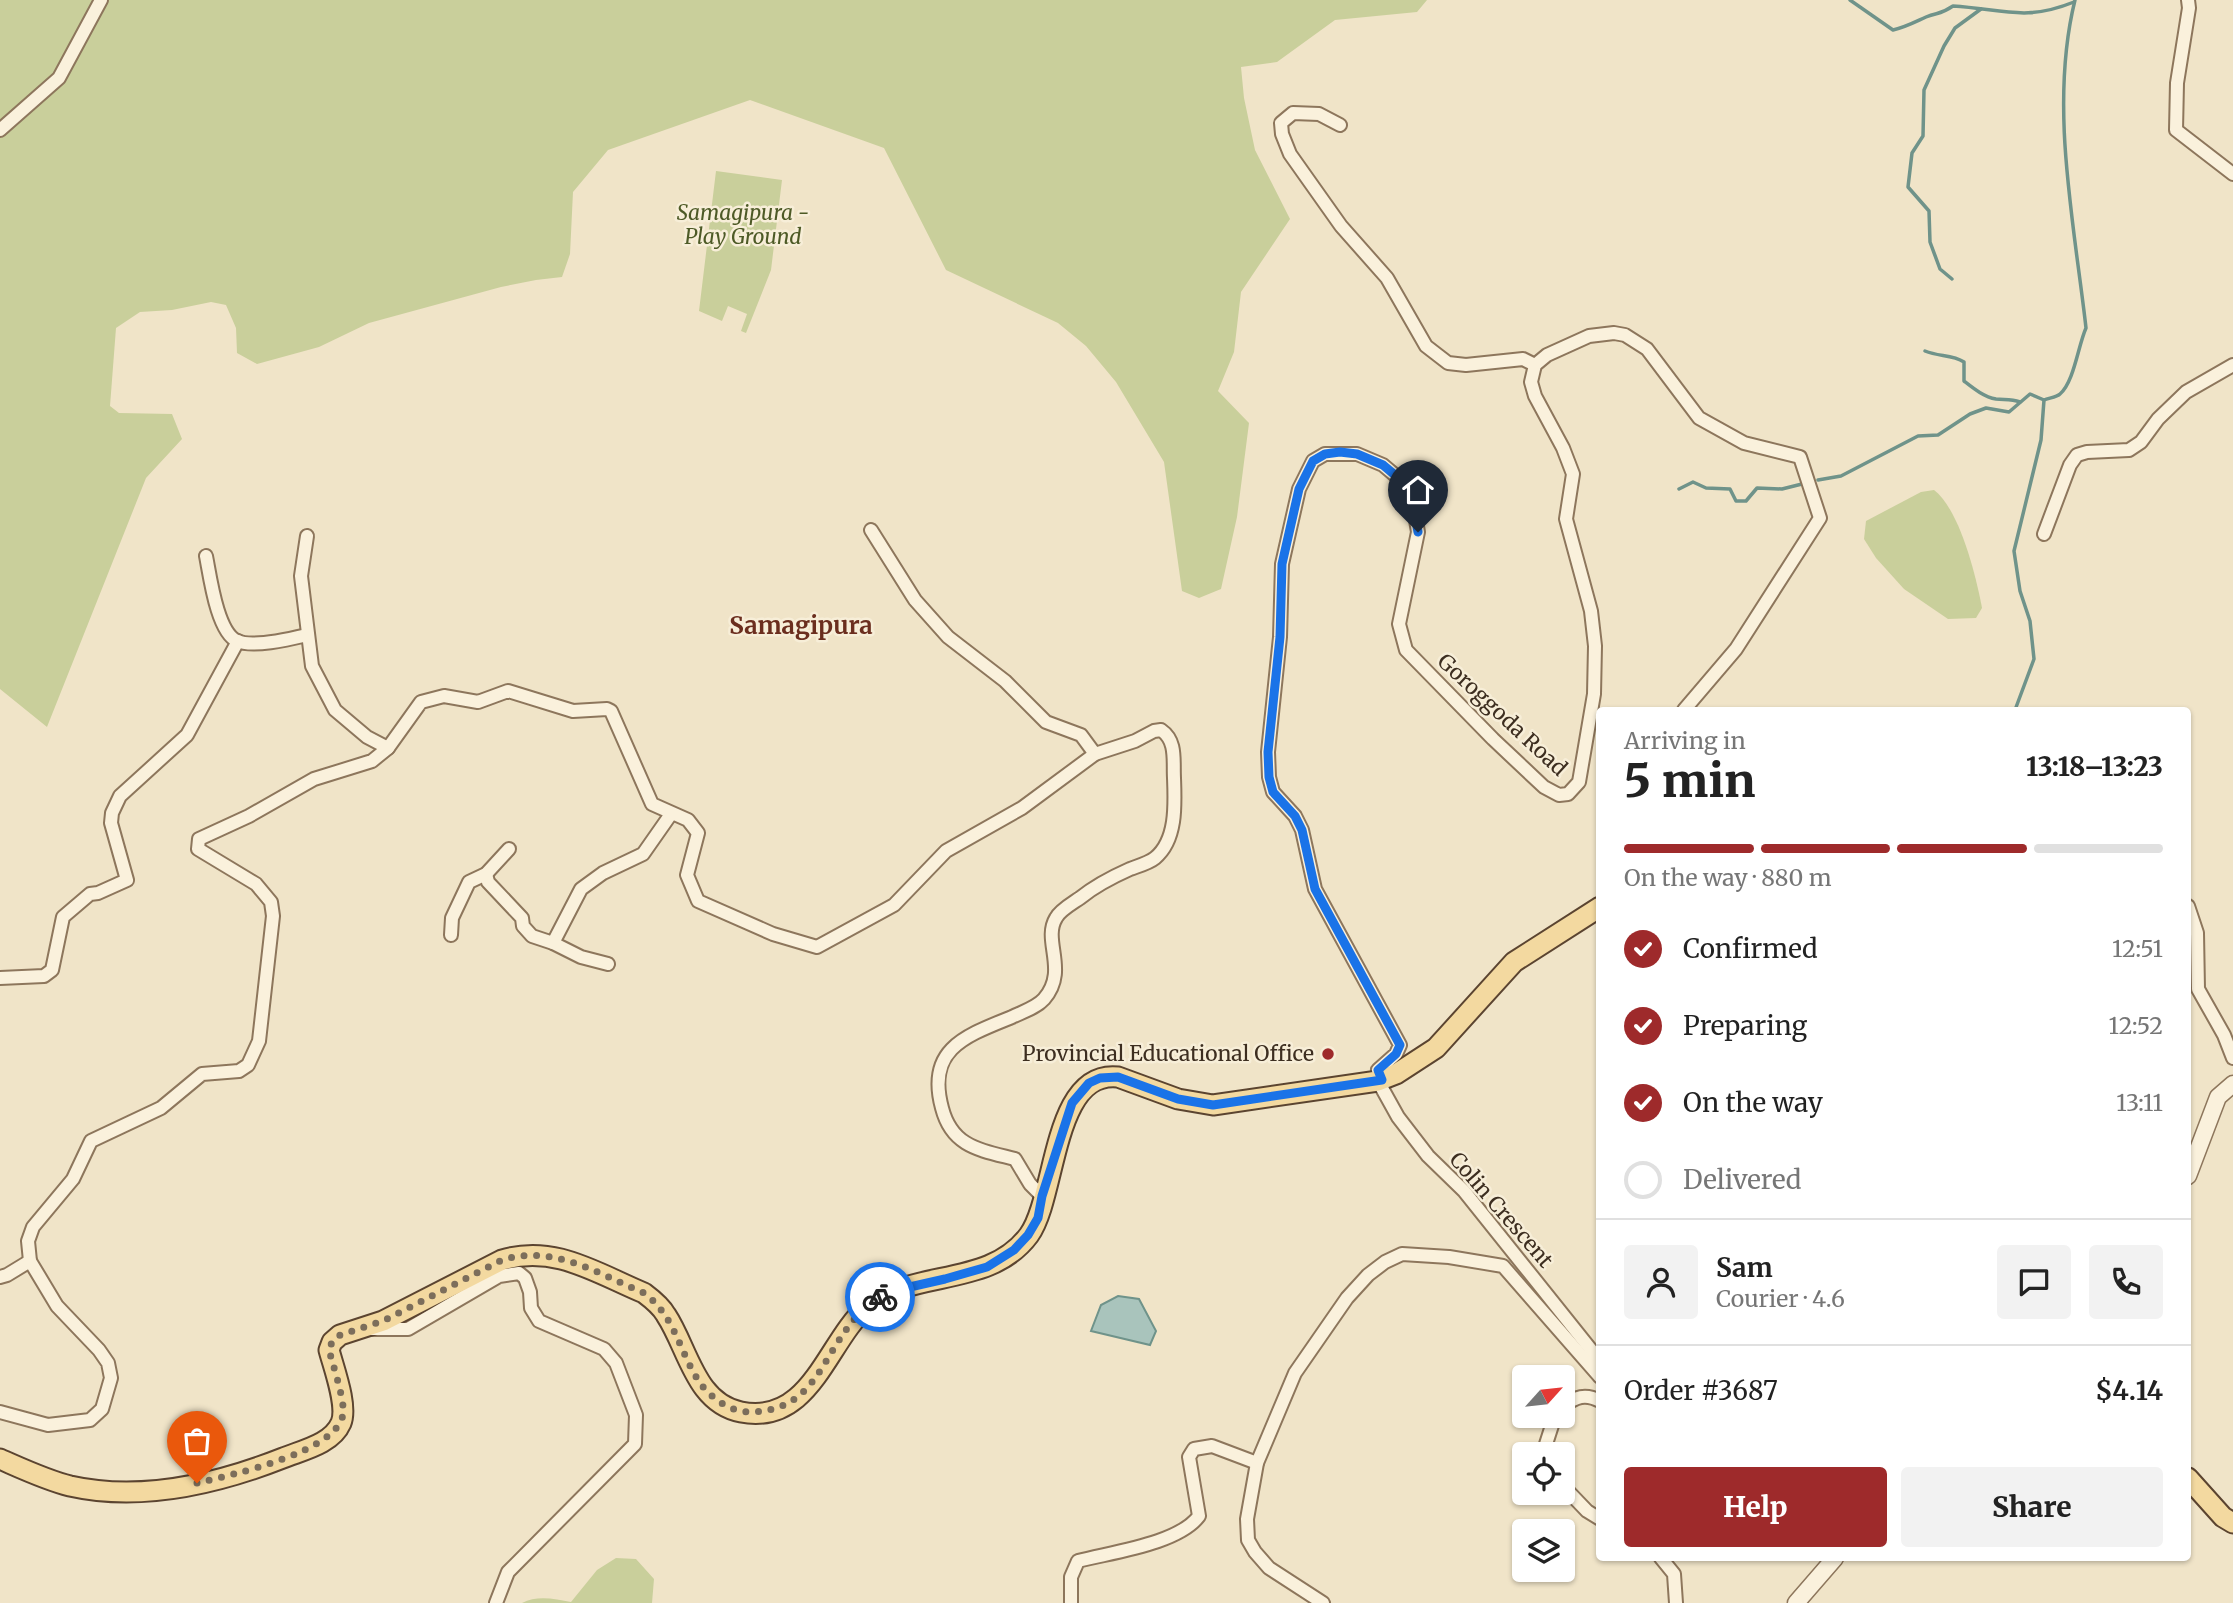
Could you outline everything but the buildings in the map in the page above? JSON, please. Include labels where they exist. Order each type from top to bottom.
[{"type":"main road","points":[[0,1459],[72,1487],[135,1493],[182,1487],[252,1470],[323,1442],[341,1424],[344,1411],[329,1350],[332,1342],[340,1335],[383,1321],[502,1260],[521,1254],[544,1254],[560,1258],[644,1293],[667,1315],[699,1382],[712,1397],[725,1406],[742,1412],[766,1412],[781,1408],[810,1385],[852,1322],[881,1297],[892,1291],[987,1267],[1014,1250],[1028,1235],[1038,1218],[1042,1196],[1072,1103],[1089,1083],[1100,1078],[1118,1077],[1178,1099],[1213,1105],[1380,1080],[1396,1074],[1436,1048],[1514,962],[1596,910]]},
{"type":"main road","points":[[2191,1481],[2223,1517],[2233,1523]]},
{"type":"street","points":[[0,130],[59,78],[102,0]]},
{"type":"street","points":[[2188,0],[2177,83],[2176,131],[2233,174]]},
{"type":"street","points":[[1340,125],[1319,114],[1293,113],[1282,123],[1282,134],[1290,154],[1341,226],[1387,278],[1426,346],[1448,363],[1466,365],[1523,359],[1535,365],[1547,355],[1589,336],[1614,333],[1625,335],[1647,349],[1699,418],[1744,443],[1800,457],[1820,518],[1736,649],[1687,707]]},
{"type":"street","name":"Goroggoda Road","points":[[1380,1080],[1378,1070],[1396,1054],[1400,1045],[1315,889],[1302,830],[1295,816],[1273,792],[1269,777],[1268,752],[1280,637],[1282,564],[1299,489],[1313,461],[1325,454],[1340,452],[1357,454],[1383,465],[1402,481],[1412,497],[1418,532],[1399,624],[1406,650],[1544,787],[1559,795],[1569,794],[1579,782],[1594,694],[1595,646],[1591,611],[1566,519],[1573,474],[1563,447],[1535,396],[1531,382],[1535,365]]},
{"type":"street","points":[[2044,534],[2070,465],[2077,455],[2129,450],[2141,442],[2158,419],[2186,392],[2233,365]]},
{"type":"street","points":[[871,530],[915,600],[948,637],[1004,681],[1046,722],[1081,735],[1095,754]]},
{"type":"street","points":[[307,536],[300,576],[312,666],[335,710],[367,737],[388,748]]},
{"type":"street","points":[[206,556],[220,617],[229,634],[238,642],[277,643],[307,635]]},
{"type":"street","points":[[0,978],[44,976],[52,970],[63,917],[90,894],[127,880],[111,823],[112,813],[120,796],[187,735],[238,642]]},
{"type":"street","points":[[0,1412],[48,1425],[90,1420],[102,1409],[111,1378],[108,1363],[57,1306],[30,1261],[28,1241],[33,1227],[73,1179],[91,1141],[161,1108],[202,1074],[239,1071],[248,1065],[259,1041],[273,916],[271,902],[256,884],[198,849],[199,839],[249,816],[314,779],[372,761],[388,748],[421,702],[444,696],[478,702],[508,691],[573,711],[607,709],[611,712],[652,804],[688,821],[698,834],[687,875],[698,901],[773,934],[817,947],[894,905],[946,851],[1022,808],[1095,754],[1135,741],[1153,731],[1161,730],[1169,736],[1173,746],[1175,803],[1170,836],[1155,858],[1098,883],[1056,917],[1052,931],[1057,965],[1055,980],[1044,1000],[1030,1009],[984,1028],[949,1050],[939,1068],[937,1089],[945,1120],[961,1141],[972,1148],[1015,1159],[1030,1184],[1042,1196]]},
{"type":"street","points":[[553,943],[581,889],[603,873],[643,854],[671,814]]},
{"type":"street","points":[[450,935],[452,918],[470,882],[486,874],[509,849]]},
{"type":"street","points":[[486,874],[488,882],[522,918],[523,926],[532,936],[581,957],[608,964]]},
{"type":"street","points":[[2191,915],[2197,933],[2198,989],[2224,1035],[2233,1058]]},
{"type":"street","name":"Colin Crescent","points":[[1380,1080],[1398,1117],[1428,1156],[1464,1191],[1596,1356]]},
{"type":"street","points":[[2191,1168],[2218,1097],[2233,1084]]},
{"type":"street","points":[[1323,1603],[1269,1568],[1248,1540],[1247,1519],[1257,1462],[1296,1373],[1347,1298],[1377,1268],[1402,1254],[1449,1257],[1503,1266],[1596,1372]]},
{"type":"street","points":[[0,1277],[30,1261]]},
{"type":"street","points":[[362,1326],[375,1331],[408,1329],[499,1276],[519,1273],[525,1278],[530,1292],[531,1308],[539,1321],[604,1349],[616,1363],[636,1415],[635,1444],[508,1572],[496,1603]]},
{"type":"street","points":[[1575,1398],[1591,1396],[1596,1399]]},
{"type":"street","points":[[1072,1603],[1071,1577],[1078,1561],[1155,1542],[1191,1526],[1199,1516],[1189,1457],[1194,1449],[1212,1446],[1257,1462]]},
{"type":"street","points":[[1575,1498],[1596,1517]]},
{"type":"street","points":[[1663,1561],[1674,1574],[1676,1603]]},
{"type":"street","points":[[1796,1603],[1832,1561]]},
{"type":"green space","points":[[0,0],[1427,0],[1417,12],[1335,20],[1277,62],[1241,67],[1244,98],[1255,150],[1290,219],[1241,292],[1234,352],[1218,391],[1249,423],[1237,517],[1221,589],[1199,598],[1182,591],[1164,462],[1116,382],[1086,346],[1058,323],[946,270],[884,148],[750,100],[608,150],[573,192],[570,254],[562,277],[501,287],[369,323],[319,347],[257,364],[237,353],[236,328],[226,305],[211,302],[172,310],[140,312],[116,328],[110,406],[119,413],[172,414],[182,439],[146,478],[47,727],[0,689]]},
{"type":"green space","name":"Samagipura - Play Ground","points":[[716,171],[782,180],[771,270],[746,333],[741,331],[747,314],[728,306],[722,321],[699,311]]},
{"type":"green space","points":[[1934,490],[1952,512],[1966,544],[1982,608],[1976,618],[1948,619],[1904,589],[1876,558],[1864,539],[1866,521],[1921,492]]},
{"type":"green space","points":[[616,1558],[636,1559],[654,1579],[652,1603],[522,1603],[540,1598],[571,1602],[597,1570]]},
{"type":"water","points":[[1118,1296],[1139,1299],[1156,1331],[1150,1345],[1091,1331],[1101,1305]]},
{"type":"waterway","points":[[1850,0],[1893,30],[1953,6],[2027,13],[2074,2]]},
{"type":"waterway","points":[[1818,480],[1841,476],[1918,436],[1938,435],[1970,414],[1986,408],[2009,412],[2030,394],[2044,400],[2057,396],[2069,381],[2086,328],[2070,205],[2064,122],[2064,81],[2075,0]]},
{"type":"waterway","points":[[1952,279],[1940,269],[1930,242],[1929,211],[1908,187],[1912,153],[1923,136],[1924,90],[1955,28],[1981,9]]},
{"type":"waterway","points":[[1925,351],[1964,362],[1964,381],[1983,394],[1996,399],[2020,402]]},
{"type":"waterway","points":[[2016,707],[2034,659],[2030,621],[2020,591],[2014,551],[2041,440],[2044,400]]},
{"type":"waterway","points":[[1679,489],[1693,482],[1706,488],[1730,489],[1736,501],[1746,501],[1757,488],[1782,489],[1802,484]]},
{"type":"way so far","points":[[197,1483],[252,1470],[323,1442],[341,1424],[344,1411],[329,1350],[332,1342],[340,1335],[383,1321],[502,1260],[521,1254],[544,1254],[560,1258],[644,1293],[667,1315],[699,1382],[712,1397],[725,1406],[742,1412],[766,1412],[781,1408],[795,1399],[822,1370],[852,1322],[880,1297]]},
{"type":"place","name":"Provincial Educational Office","points":[[1328,1054]]},
{"type":"district","name":"Samagipura","points":[[801,626]]},
{"type":"route","points":[[880,1297],[892,1291],[987,1267],[1014,1250],[1028,1235],[1038,1218],[1042,1196],[1072,1103],[1089,1083],[1100,1078],[1118,1077],[1178,1099],[1213,1105],[1382,1080],[1378,1070],[1396,1054],[1400,1045],[1315,889],[1302,830],[1295,816],[1273,792],[1269,777],[1268,752],[1280,637],[1282,564],[1299,489],[1313,461],[1325,454],[1340,452],[1357,454],[1383,465],[1402,481],[1412,497],[1418,532]]}]
